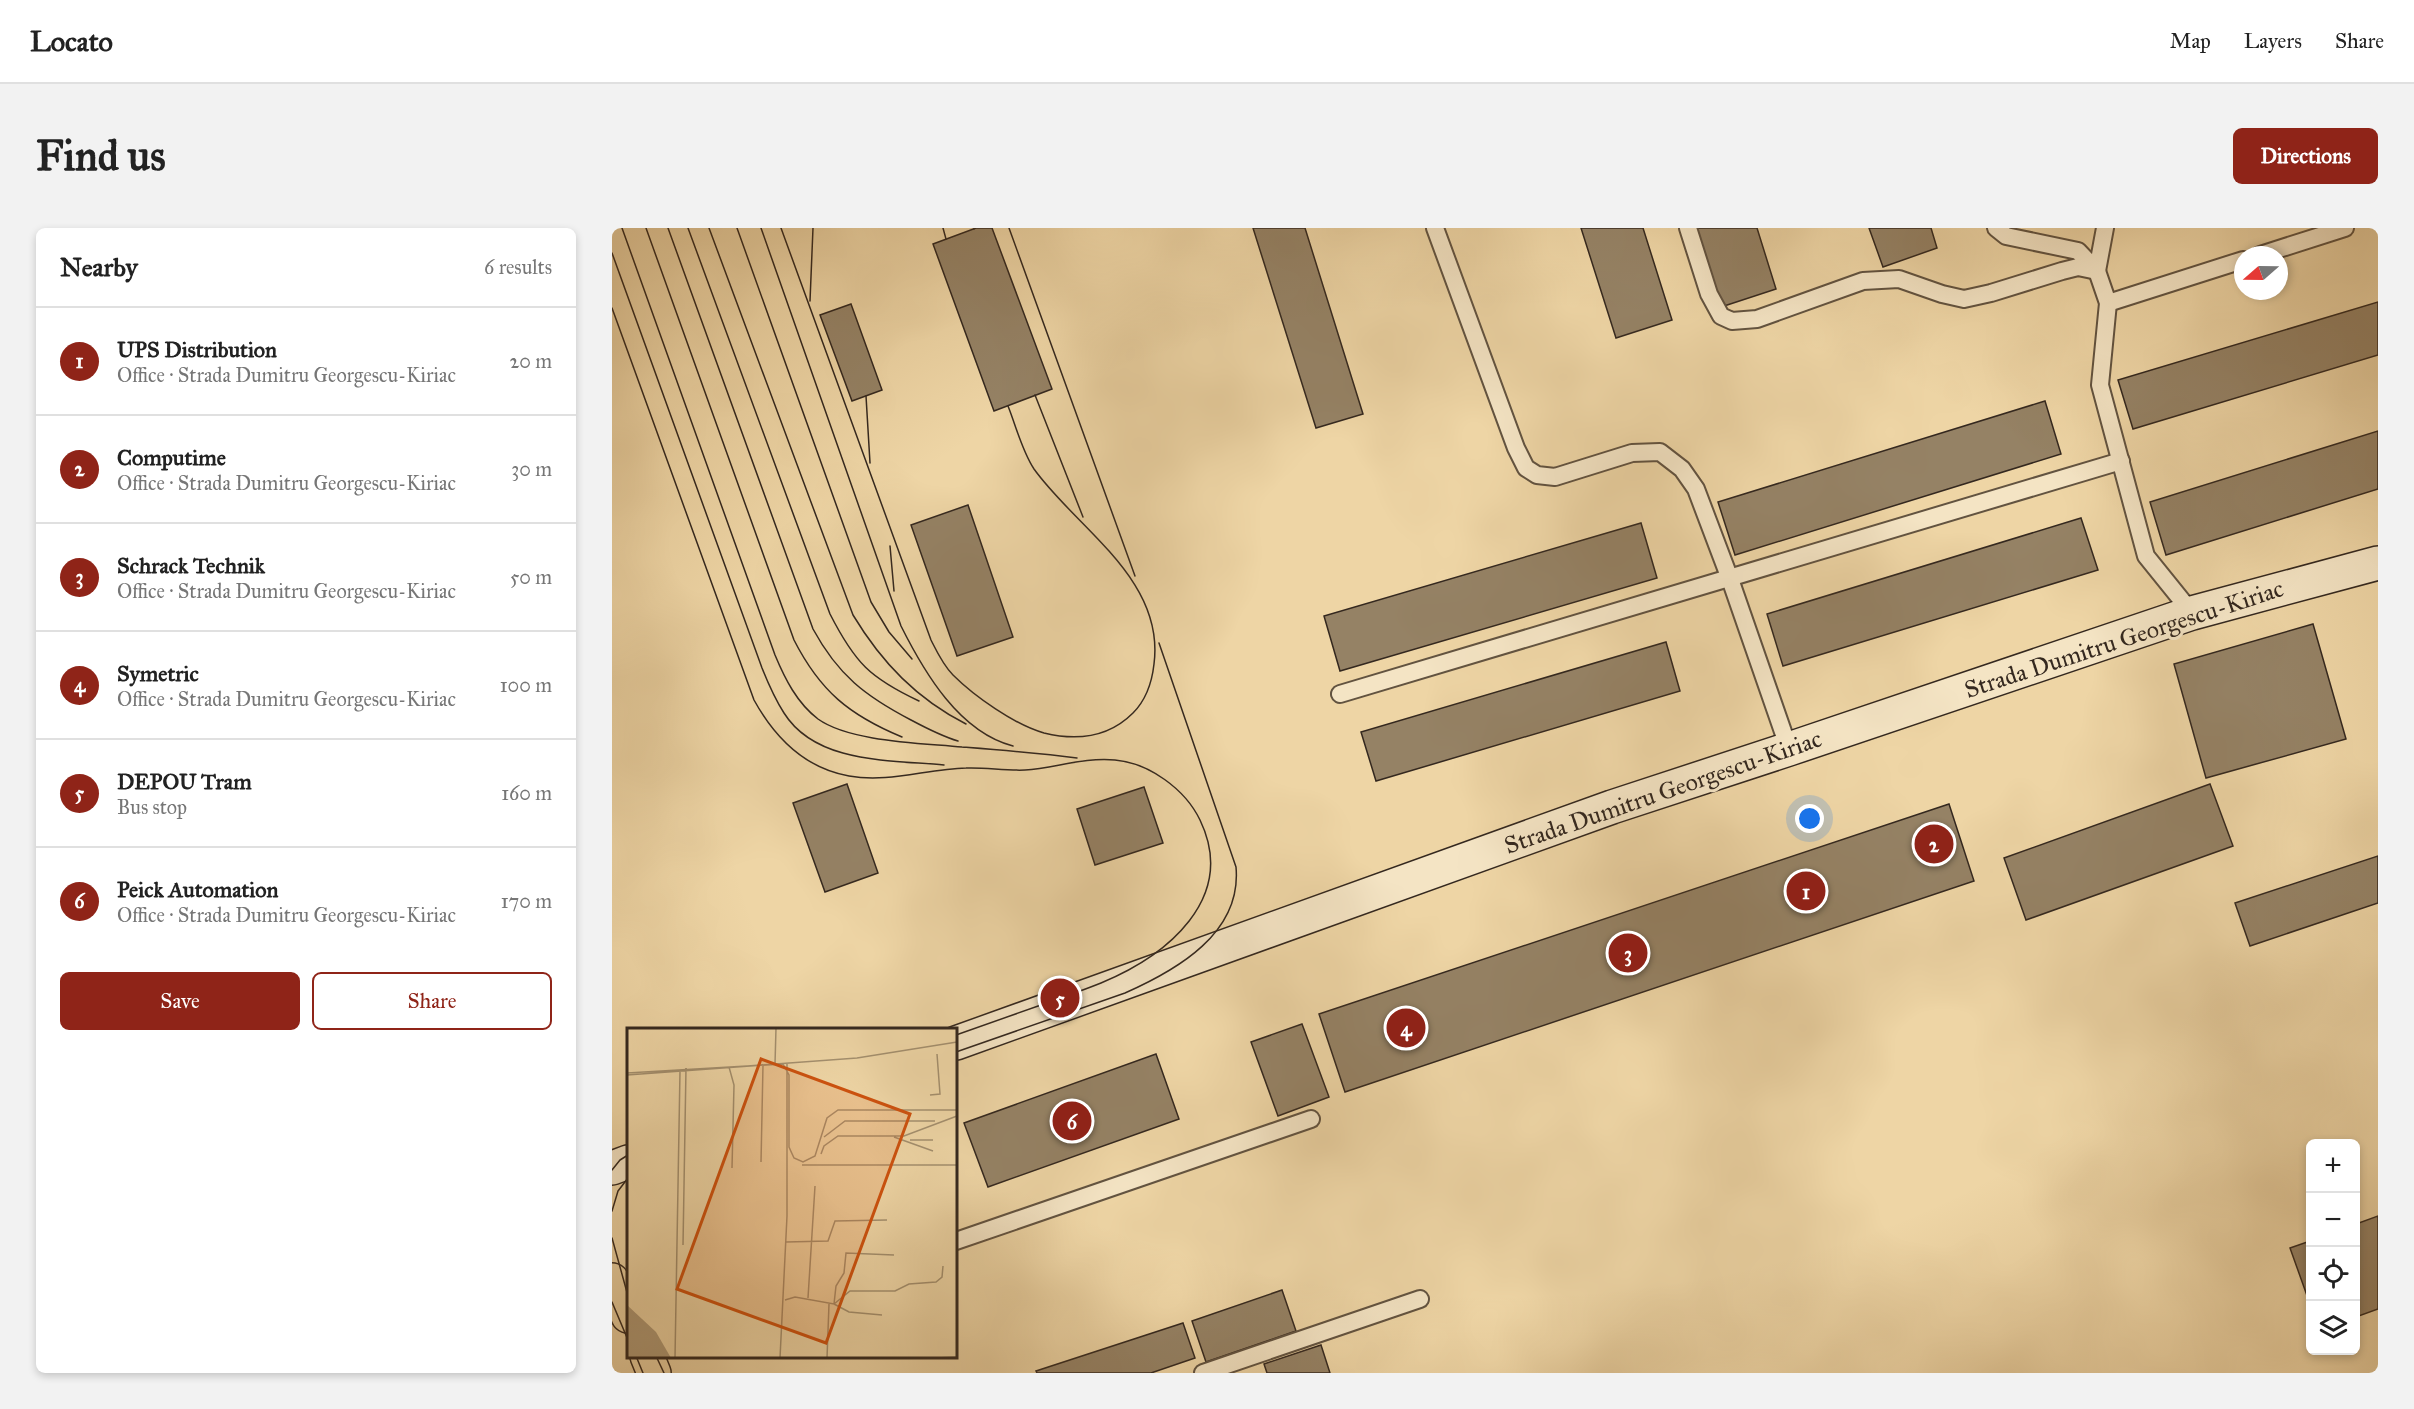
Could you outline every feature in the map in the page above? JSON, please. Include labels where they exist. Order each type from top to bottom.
[{"type":"main road","name":"Strada Dumitru Georgescu-Kiriac","points":[[957,1043],[1612,807],[2192,612],[2378,562]]},
{"type":"main road","points":[[612,1168],[627,1162]]},
{"type":"main road","points":[[612,1280],[627,1314]]},
{"type":"main road","points":[[648,1358],[654,1373]]},
{"type":"lane","points":[[1435,228],[1526,468],[1537,475],[1555,477],[1632,453],[1660,452],[1682,469],[1696,489],[1789,749]]},
{"type":"lane","points":[[1688,228],[1709,294],[1721,316],[1732,321],[1757,319],[1863,281],[1899,279],[1964,299],[1991,293],[2062,270],[2078,267],[2097,271]]},
{"type":"lane","points":[[1996,228],[2006,236],[2078,251],[2097,271],[2108,303],[2100,385],[2146,556],[2192,612]]},
{"type":"lane","points":[[2097,271],[2105,228]]},
{"type":"lane","points":[[2288,246],[2345,228]]},
{"type":"lane","points":[[2108,303],[2234,263]]},
{"type":"lane","points":[[1340,694],[2121,461]]},
{"type":"lane","points":[[957,1241],[1311,1119]]},
{"type":"lane","points":[[1203,1373],[1420,1299]]},
{"type":"building","points":[[976,228],[992,228],[1052,389],[994,411],[933,244]]},
{"type":"building","points":[[1253,228],[1305,228],[1363,414],[1316,428]]},
{"type":"building","points":[[1581,228],[1643,228],[1672,320],[1616,338]]},
{"type":"building","points":[[1692,228],[1757,228],[1776,289],[1718,308]]},
{"type":"building","points":[[1869,228],[1931,228],[1937,248],[1883,267]]},
{"type":"building","points":[[2378,302],[2378,355],[2133,429],[2118,380]]},
{"type":"building","points":[[851,304],[882,390],[852,401],[820,315]]},
{"type":"building","points":[[2045,401],[2061,454],[1735,555],[1718,502]]},
{"type":"building","points":[[2378,431],[2378,489],[2166,555],[2150,502]]},
{"type":"building","points":[[968,505],[1013,637],[957,656],[911,525]]},
{"type":"building","points":[[2081,518],[2098,570],[1783,666],[1767,614]]},
{"type":"building","points":[[1641,523],[1657,578],[1340,671],[1324,616]]},
{"type":"building","points":[[2313,624],[2346,739],[2206,778],[2174,664]]},
{"type":"building","points":[[1666,642],[1680,691],[1376,781],[1361,732]]},
{"type":"building","points":[[847,784],[878,873],[825,892],[793,803]]},
{"type":"building","points":[[2210,784],[2233,846],[2026,920],[2004,858]]},
{"type":"building","points":[[1144,787],[1163,843],[1095,865],[1077,809]]},
{"type":"building","points":[[1949,804],[1974,881],[1345,1092],[1319,1014]]},
{"type":"building","points":[[2378,856],[2378,903],[2250,946],[2235,903]]},
{"type":"building","points":[[1302,1024],[1329,1097],[1278,1116],[1251,1042]]},
{"type":"building","points":[[1156,1054],[1179,1119],[988,1187],[964,1123]]},
{"type":"building","points":[[2378,1216],[2378,1309],[2360,1316],[2360,1247],[2360,1223]]},
{"type":"building","points":[[2306,1242],[2306,1293],[2290,1248]]},
{"type":"building","points":[[1282,1290],[1296,1331],[1206,1362],[1192,1321]]},
{"type":"building","points":[[1183,1323],[1195,1358],[1151,1373],[1037,1373],[1036,1371]]},
{"type":"building","points":[[1321,1345],[1330,1373],[1267,1373],[1264,1364]]},
{"type":"tram line","points":[[622,228],[775,655],[787,682],[804,706],[818,719],[832,727],[867,737],[1077,758]]},
{"type":"tram line","points":[[646,228],[794,640],[814,674],[838,699],[866,720],[902,737]]},
{"type":"tram line","points":[[668,228],[813,629],[832,659],[866,693],[917,723],[958,741]]},
{"type":"tram line","points":[[688,228],[830,614],[856,657],[866,667],[888,685],[919,701]]},
{"type":"tram line","points":[[709,228],[853,615],[876,649],[902,678],[932,703],[966,724]]},
{"type":"tram line","points":[[737,228],[871,602],[889,632],[912,659]]},
{"type":"tram line","points":[[761,228],[901,626],[945,698],[976,728],[994,739],[1013,746]]},
{"type":"tram line","points":[[781,228],[931,640],[943,663],[972,692],[1021,724],[1044,733],[1068,737],[1103,732],[1113,728],[1133,713],[1145,697],[1150,684],[1154,664],[1154,634],[1146,606],[1132,581],[1114,557],[1034,469],[1008,406]]},
{"type":"tram line","points":[[810,301],[813,228]]},
{"type":"tram line","points":[[943,228],[946,239]]},
{"type":"tram line","points":[[1009,228],[1135,576]]},
{"type":"tram line","points":[[612,253],[762,668],[784,713],[798,730],[815,742],[835,751],[879,760],[944,765]]},
{"type":"tram line","points":[[612,308],[754,700],[771,727],[792,749],[818,766],[833,772],[864,778],[893,777],[966,768],[1025,770],[1103,759],[1128,762],[1153,772],[1175,788],[1200,820],[1209,849],[1210,875],[1203,899],[1189,921],[1171,940],[1149,957],[1101,983],[957,1035]]},
{"type":"tram line","points":[[1035,395],[1083,517]]},
{"type":"tram line","points":[[866,396],[870,463]]},
{"type":"tram line","points":[[890,546],[894,591]]},
{"type":"tram line","points":[[957,1052],[1145,984],[1185,960],[1202,946],[1217,930],[1228,911],[1235,890],[1236,867],[1159,643]]},
{"type":"tram line","points":[[612,1170],[627,1156]]},
{"type":"tram line","points":[[612,1211],[618,1191],[627,1179]]},
{"type":"tram line","points":[[612,1238],[627,1292]]},
{"type":"tram line","points":[[612,1302],[627,1338]]},
{"type":"tram line","points":[[637,1358],[643,1373]]},
{"type":"tram line","points":[[657,1358],[664,1373]]},
{"type":"place","name":"Computime","points":[[1934,844]]},
{"type":"place","name":"UPS Distribution","points":[[1806,891]]},
{"type":"place","name":"Schrack Technik","points":[[1628,953]]},
{"type":"place","name":"DEPOU Tram","points":[[1060,998]]},
{"type":"place","name":"Symetric","points":[[1406,1028]]},
{"type":"place","name":"Peick Automation","points":[[1072,1121]]}]
